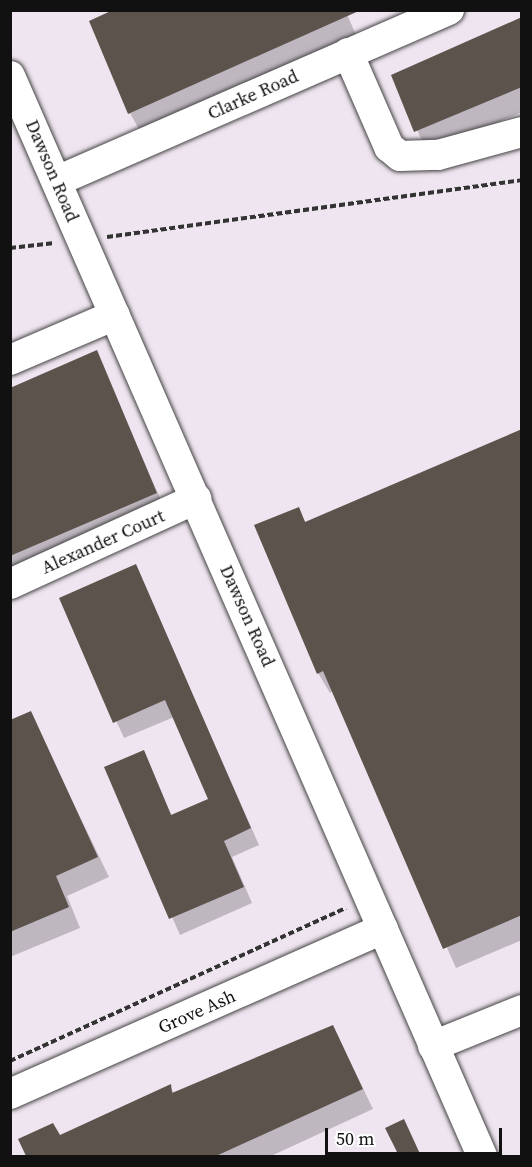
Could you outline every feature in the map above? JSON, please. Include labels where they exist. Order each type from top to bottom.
[{"type":"street","name":"Clarke Road","points":[[57,181],[439,13]]},
{"type":"street","points":[[348,53],[389,147],[400,156],[438,155],[522,132]]},
{"type":"street","name":"Dawson Road","points":[[10,76],[482,1156]]},
{"type":"street","points":[[10,360],[115,315]]},
{"type":"street","name":"Alexander Court","points":[[10,584],[196,499]]},
{"type":"street","name":"Grove Ash","points":[[10,1094],[383,929]]},
{"type":"street","points":[[433,1046],[522,1010]]},
{"type":"path","points":[[10,248],[522,180]]},
{"type":"path","points":[[10,1061],[370,898]]},
{"type":"shaded area","points":[[11,11],[521,11],[521,1156],[11,1156]]},
{"type":"building","points":[[113,10],[361,10],[128,114],[89,21]]},
{"type":"building","points":[[522,17],[522,87],[414,132],[391,75]]},
{"type":"building","points":[[97,350],[157,493],[10,556],[10,388]]},
{"type":"building","points":[[522,429],[522,915],[443,949],[323,671],[317,674],[254,525],[299,507],[305,522]]},
{"type":"building","points":[[136,564],[251,828],[224,841],[244,887],[169,919],[104,767],[144,750],[171,815],[208,799],[165,700],[113,723],[59,598]]},
{"type":"building","points":[[31,711],[98,857],[56,876],[69,907],[10,932],[10,720]]},
{"type":"building","points":[[333,1025],[363,1089],[216,1156],[26,1156],[18,1139],[53,1123],[60,1135],[171,1084],[172,1093]]},
{"type":"building","points":[[404,1119],[421,1156],[399,1156],[385,1128]]}]
